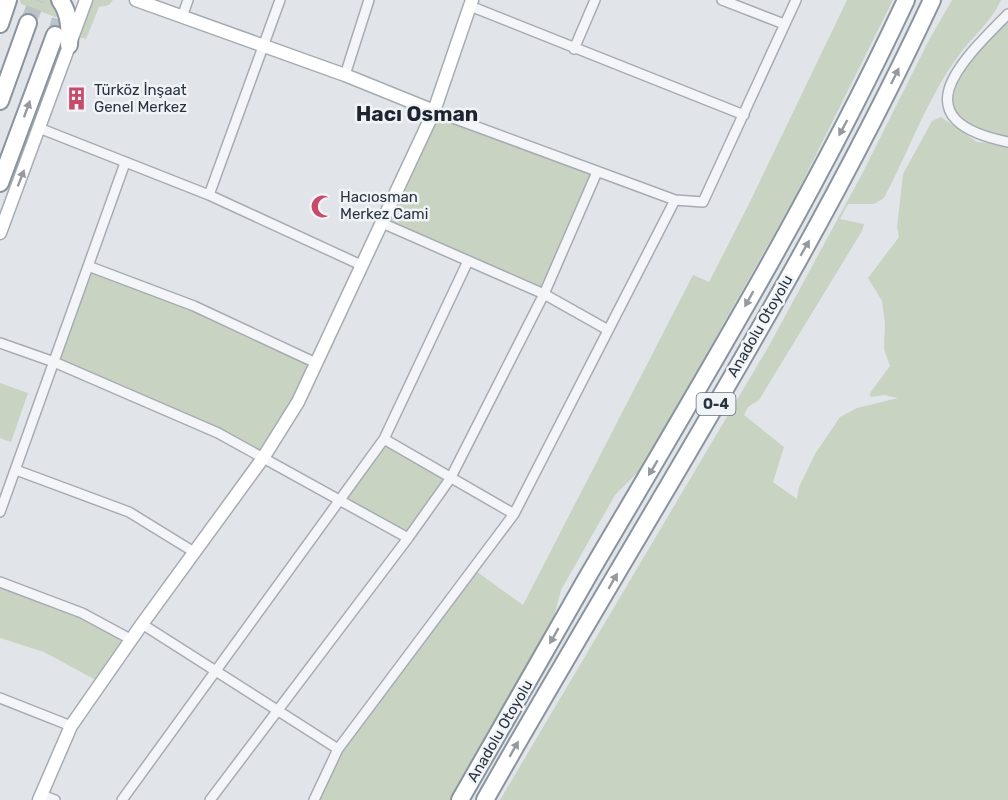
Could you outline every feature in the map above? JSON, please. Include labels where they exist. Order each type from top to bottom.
[{"type":"highway","points":[[60,0],[68,14],[69,45]]},
{"type":"highway","name":"Anadolu Otoyolu","points":[[460,800],[773,256],[849,116],[906,0]]},
{"type":"highway","name":"Anadolu Otoyolu","points":[[485,800],[815,229],[871,124],[932,0]]},
{"type":"highway","points":[[0,101],[28,24]]},
{"type":"highway","points":[[0,183],[55,35]]},
{"type":"main road","points":[[0,233],[86,0]]},
{"type":"main road","points":[[136,0],[345,75],[434,111]]},
{"type":"main road","points":[[40,797],[71,726],[263,458],[298,402],[434,111],[471,3]]},
{"type":"street","points":[[182,17],[188,0]]},
{"type":"street","points":[[209,195],[280,0]]},
{"type":"street","points":[[345,75],[369,0]]},
{"type":"street","points":[[574,49],[595,0]]},
{"type":"street","points":[[722,0],[784,24]]},
{"type":"street","points":[[434,111],[675,200],[703,202],[796,0]]},
{"type":"street","points":[[471,3],[574,49],[744,115]]},
{"type":"street","points":[[1008,14],[984,38],[962,66],[951,82],[946,99],[953,117],[965,129],[987,138],[1008,142]]},
{"type":"street","points":[[39,128],[209,195],[361,265]]},
{"type":"street","points":[[0,513],[125,163]]},
{"type":"street","points":[[210,800],[279,711],[450,479],[544,294],[597,172]]},
{"type":"street","points":[[314,800],[338,749],[514,514],[675,200]]},
{"type":"street","points":[[382,223],[544,294],[608,330]]},
{"type":"street","points":[[122,800],[384,440],[468,261]]},
{"type":"street","points":[[88,266],[194,306],[316,363]]},
{"type":"street","points":[[0,342],[54,362],[218,433],[408,538]]},
{"type":"street","points":[[384,440],[514,514]]},
{"type":"street","points":[[16,470],[129,512],[194,552]]},
{"type":"street","points":[[0,582],[82,613],[132,640]]},
{"type":"street","points":[[142,624],[338,749]]},
{"type":"street","points":[[0,698],[71,726]]},
{"type":"street","points":[[40,797],[55,800]]},
{"type":"green space","points":[[20,0],[51,0],[58,9],[59,16],[55,17],[21,4]]},
{"type":"green space","points":[[93,0],[113,0],[109,5],[99,7],[86,39],[78,37]]},
{"type":"green space","points":[[847,0],[893,0],[795,197],[642,468],[615,495],[561,590],[552,624],[451,800],[314,800],[338,749],[473,569],[523,605],[693,275],[709,282]]},
{"type":"green space","points":[[952,0],[1001,0],[987,22],[959,55],[937,89],[884,198],[874,204],[848,204],[840,219],[864,224],[862,231],[759,400],[748,407],[744,415],[784,447],[773,482],[797,499],[799,487],[815,454],[840,417],[857,408],[898,398],[884,395],[871,397],[870,393],[890,366],[884,349],[885,323],[882,301],[868,278],[899,237],[897,227],[903,174],[932,121],[941,117],[977,142],[1008,148],[1008,800],[500,800],[770,344],[862,174],[929,40]]},
{"type":"green space","points":[[1008,20],[1008,137],[972,128],[958,117],[954,103],[956,88],[963,73],[986,43]]},
{"type":"green space","points":[[434,111],[597,172],[544,294],[382,223]]},
{"type":"green space","points":[[88,266],[194,306],[316,363],[263,458],[54,362]]},
{"type":"green space","points":[[0,383],[28,393],[11,442],[0,438]]},
{"type":"green space","points":[[384,439],[450,479],[408,538],[341,500]]},
{"type":"green space","points":[[0,582],[82,613],[132,640],[101,683],[44,652],[0,638]]},
{"type":"tunnel","points":[[28,23],[37,0]]},
{"type":"tunnel","points":[[55,35],[66,0]]},
{"type":"place","name":"Türköz İnşaat Genel Merkez","points":[[76,99]]},
{"type":"place","name":"Hacıosman Merkez Cami","points":[[322,206]]},
{"type":"district","name":"Hacı Osman","points":[[417,114]]}]
